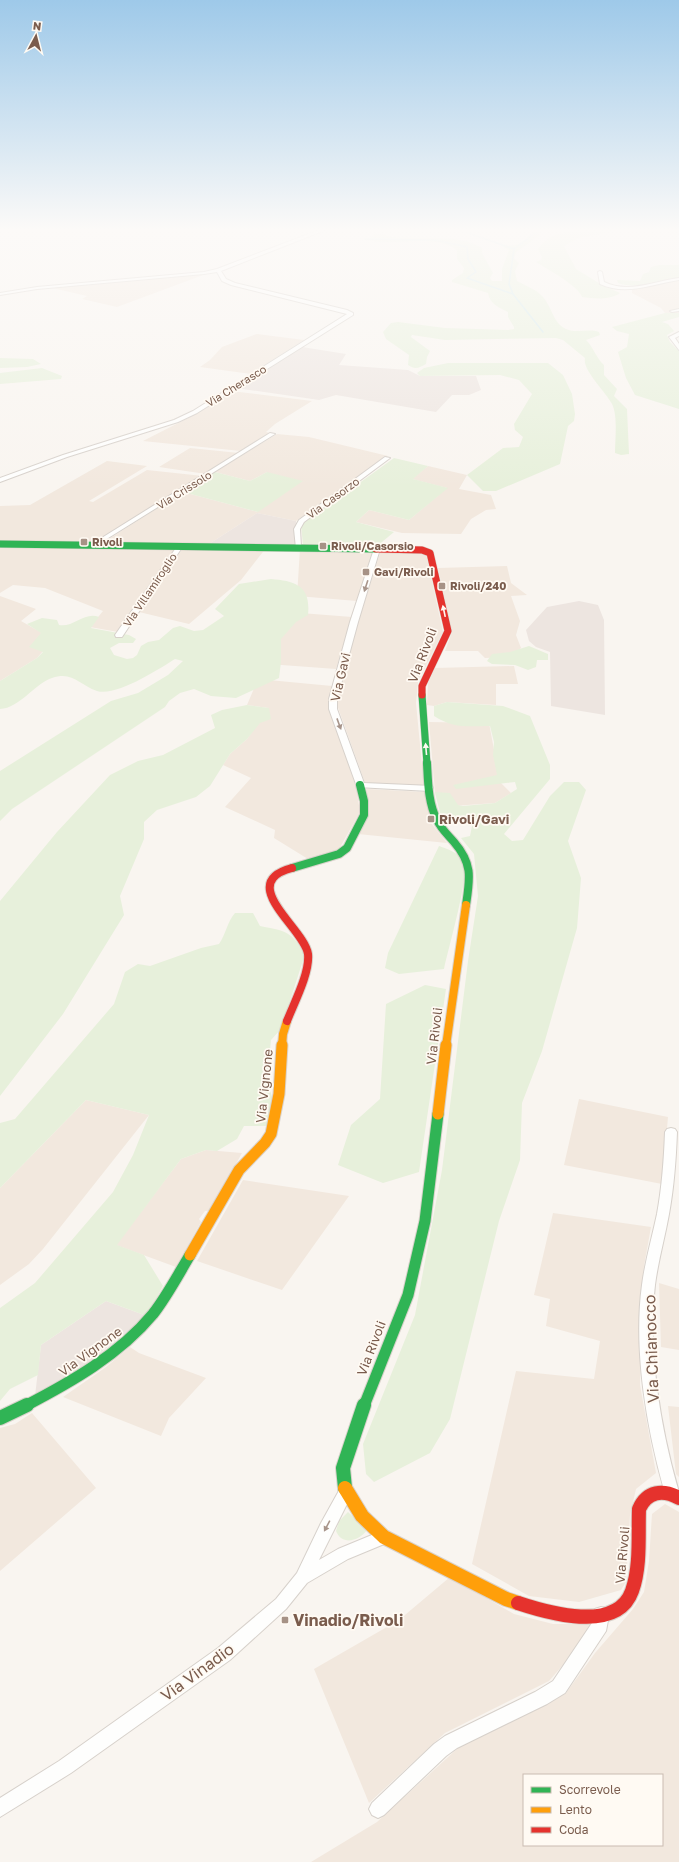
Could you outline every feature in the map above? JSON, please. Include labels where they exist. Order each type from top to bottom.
[{"type":"street","name":"Via Cherasco","points":[[0,480],[65,456],[176,421],[195,412],[351,314]]},
{"type":"street","points":[[679,334],[672,338],[679,348]]},
{"type":"street","name":"Via Crissolo","points":[[95,544],[272,434]]},
{"type":"street","name":"Via Casorzo","points":[[298,547],[297,529],[299,523],[387,458]]},
{"type":"street","name":"Via Rivoli","points":[[0,544],[298,547],[422,550],[430,553],[448,631],[422,686],[423,721],[429,788],[435,817],[438,824],[467,858],[470,868],[469,887],[454,984],[425,1222],[408,1295],[371,1385],[346,1455],[344,1468],[346,1492],[362,1516],[384,1537],[490,1592],[526,1606],[561,1615],[601,1615],[619,1609],[632,1593],[638,1546],[639,1509],[641,1503],[649,1495],[656,1492],[664,1491],[676,1496]]},
{"type":"street","name":"Via Villamiroglio","points":[[119,635],[180,546]]},
{"type":"street","name":"Via Gavi","points":[[360,785],[333,704],[354,622],[377,549]]},
{"type":"street","points":[[360,785],[429,788]]},
{"type":"street","name":"Via Vignone","points":[[0,1418],[55,1391],[124,1344],[141,1327],[153,1314],[179,1274],[239,1170],[265,1143],[271,1134],[279,1094],[282,1034],[310,958],[308,949],[301,938],[272,902],[270,888],[274,877],[284,870],[339,854],[347,848],[363,820],[364,805],[360,785]]},
{"type":"street","name":"Via Chianocco","points":[[670,1132],[670,1166],[665,1203],[652,1257],[646,1298],[648,1378],[659,1447],[676,1496]]},
{"type":"street","name":"Via Vinadio","points":[[0,1808],[65,1767],[224,1654],[281,1604],[302,1578],[326,1528],[346,1492]]},
{"type":"street","points":[[302,1578],[343,1554],[384,1537]]},
{"type":"street","points":[[378,1809],[440,1750],[451,1742],[541,1698],[558,1687],[572,1669],[600,1625],[601,1615]]},
{"type":"shaded area","points":[[257,334],[304,340],[251,374],[200,367],[210,360],[222,347]]},
{"type":"shaded area","points":[[302,347],[346,354],[339,365],[408,370],[420,376],[476,376],[481,390],[469,395],[452,395],[436,412],[336,395],[319,400],[236,388]]},
{"type":"shaded area","points":[[231,391],[312,401],[275,424],[266,432],[270,433],[241,451],[143,441],[190,417]]},
{"type":"shaded area","points":[[277,434],[309,437],[388,456],[296,521],[257,513],[209,544],[104,542],[183,492],[258,512],[267,472],[250,481],[215,472]]},
{"type":"shaded area","points":[[190,448],[239,453],[206,474],[159,467]]},
{"type":"shaded area","points":[[107,461],[147,466],[89,501],[93,502],[147,470],[203,476],[93,543],[0,541],[0,506],[30,505]]},
{"type":"shaded area","points":[[428,466],[467,475],[459,489],[491,495],[496,509],[486,510],[471,519],[461,534],[402,533],[356,522],[369,510],[409,520],[447,488],[412,479]]},
{"type":"shaded area","points":[[257,513],[296,521],[295,545],[209,544]]},
{"type":"shaded area","points":[[0,545],[175,548],[118,632],[90,627],[103,611],[45,588],[13,585],[0,593]]},
{"type":"shaded area","points":[[183,548],[266,548],[241,580],[189,624],[139,612]]},
{"type":"shaded area","points":[[300,549],[369,550],[372,553],[357,601],[297,596]]},
{"type":"shaded area","points":[[381,550],[423,551],[426,554],[443,632],[418,682],[416,703],[424,786],[365,783],[336,702],[353,639]]},
{"type":"shaded area","points":[[507,566],[511,583],[527,595],[511,596],[520,621],[516,635],[521,648],[511,657],[485,658],[478,651],[445,651],[452,632],[438,568]]},
{"type":"shaded area","points":[[0,596],[36,609],[21,621],[42,633],[43,651],[37,658],[0,681]]},
{"type":"shaded area","points":[[579,601],[598,605],[604,620],[605,715],[551,706],[550,652],[536,647],[529,641],[526,630],[547,607]]},
{"type":"shaded area","points":[[288,612],[352,617],[336,669],[268,664]]},
{"type":"shaded area","points":[[514,666],[518,684],[496,684],[496,705],[447,702],[434,706],[427,705],[428,683],[435,668]]},
{"type":"shaded area","points":[[258,679],[332,686],[328,703],[356,787],[360,812],[338,851],[308,859],[274,838],[275,830],[225,807],[251,778],[223,765],[230,754],[247,739],[269,708],[247,705]]},
{"type":"shaded area","points":[[429,722],[489,723],[500,782],[511,793],[495,803],[439,807],[435,792]]},
{"type":"shaded area","points":[[367,789],[425,792],[431,823],[447,843],[358,834]]},
{"type":"shaded area","points":[[579,1099],[668,1117],[662,1184],[564,1165]]},
{"type":"shaded area","points":[[86,1100],[149,1115],[43,1249],[29,1264],[0,1285],[0,1188]]},
{"type":"shaded area","points":[[206,1150],[242,1153],[210,1211],[205,1211],[199,1219],[201,1222],[176,1267],[116,1245],[181,1159]]},
{"type":"shaded area","points":[[243,1180],[349,1196],[282,1290],[197,1261]]},
{"type":"shaded area","points":[[553,1213],[651,1227],[644,1266],[641,1316],[640,1385],[656,1473],[636,1489],[630,1515],[626,1582],[621,1590],[579,1602],[529,1596],[472,1564],[516,1371],[594,1379],[600,1341],[546,1326],[550,1299],[534,1295]]},
{"type":"shaded area","points":[[659,1283],[679,1289],[679,1350],[661,1347]]},
{"type":"shaded area","points":[[106,1301],[147,1316],[63,1382],[35,1396],[41,1345]]},
{"type":"shaded area","points":[[130,1347],[139,1353],[206,1378],[169,1418],[161,1436],[63,1397],[106,1367]]},
{"type":"shaded area","points":[[668,1406],[679,1407],[679,1477],[676,1474]]},
{"type":"shaded area","points":[[32,1413],[96,1488],[0,1571],[0,1428],[15,1424]]},
{"type":"shaded area","points":[[665,1504],[679,1512],[679,1862],[311,1862],[377,1822],[458,1748],[566,1693],[595,1653],[633,1609],[644,1592],[649,1561],[652,1514]]},
{"type":"shaded area","points":[[450,1577],[514,1614],[553,1624],[591,1624],[577,1649],[549,1681],[445,1733],[369,1803],[314,1669],[399,1620]]},
{"type":"green space","points":[[508,314],[553,314],[558,323],[566,329],[599,332],[600,335],[586,340],[604,365],[604,375],[617,389],[614,396],[627,409],[629,454],[621,455],[615,453],[616,421],[612,404],[587,369],[585,358],[563,340],[556,338],[445,340],[412,335],[411,337],[430,351],[426,364],[415,368],[408,365],[409,355],[386,339],[383,332],[391,323],[398,322],[445,328],[514,329]]},
{"type":"green space","points":[[662,314],[679,314],[679,317],[662,322],[668,324],[674,331],[667,335],[670,342],[679,351],[679,409],[635,395],[626,378],[618,352],[627,347],[629,334],[617,331],[612,327]]},
{"type":"green space","points":[[0,358],[33,359],[41,364],[27,367],[0,368]]},
{"type":"green space","points":[[448,363],[548,363],[563,375],[572,394],[575,414],[574,421],[568,426],[560,464],[496,491],[483,491],[467,475],[503,448],[519,447],[523,437],[515,430],[514,424],[532,394],[519,380],[500,375],[420,376],[417,373],[424,368]]},
{"type":"green space","points":[[42,368],[62,376],[61,379],[0,384],[0,373]]},
{"type":"green space","points":[[394,458],[428,466],[413,479],[448,488],[409,520],[369,510],[356,522],[394,532],[376,547],[303,545],[301,525]]},
{"type":"green space","points":[[215,472],[250,481],[267,472],[303,481],[258,512],[183,492]]},
{"type":"green space","points":[[271,579],[288,581],[300,587],[307,597],[308,605],[308,615],[296,622],[281,639],[279,678],[236,698],[211,696],[194,689],[180,693],[169,701],[165,707],[12,809],[0,821],[0,771],[111,701],[138,693],[168,675],[183,661],[175,659],[137,681],[115,690],[105,692],[97,691],[71,677],[59,676],[45,681],[14,705],[0,709],[0,681],[37,658],[43,652],[29,647],[41,633],[27,624],[42,618],[57,620],[59,625],[64,625],[89,616],[99,617],[91,628],[129,635],[136,639],[133,643],[119,643],[110,648],[114,655],[127,659],[133,658],[137,655],[141,646],[148,642],[159,640],[173,628],[180,626],[194,631],[203,630],[224,616],[215,609],[239,584]]},
{"type":"green space","points":[[529,646],[548,654],[548,660],[537,660],[536,667],[528,670],[515,665],[492,664],[487,661],[492,654],[510,652]]},
{"type":"green space","points":[[447,702],[503,706],[530,716],[550,765],[550,779],[504,834],[512,841],[523,840],[550,796],[564,782],[579,782],[586,790],[568,841],[581,878],[577,928],[542,1051],[522,1103],[520,1160],[499,1221],[450,1419],[430,1453],[374,1482],[366,1474],[363,1444],[415,1315],[442,1170],[468,961],[478,896],[474,854],[461,838],[470,836],[472,826],[451,822],[441,817],[435,792],[450,793],[458,805],[463,806],[495,803],[517,789],[515,782],[456,789],[453,785],[497,775],[493,755],[494,742],[490,726],[455,725],[434,716],[434,706]]},
{"type":"green space","points":[[247,705],[269,708],[271,719],[260,723],[247,739],[230,754],[210,786],[196,797],[157,810],[144,822],[144,839],[120,896],[124,915],[63,1014],[0,1096],[0,901],[57,832],[110,775],[138,761],[163,755],[215,728],[211,715],[222,710]]},
{"type":"green space","points":[[439,846],[460,857],[464,863],[465,871],[461,898],[444,969],[399,974],[385,968],[388,953]]},
{"type":"green space","points":[[235,913],[253,913],[260,926],[287,933],[296,941],[305,954],[281,1029],[271,1040],[267,1082],[275,1105],[269,1126],[244,1126],[237,1139],[217,1151],[206,1150],[181,1159],[117,1245],[144,1255],[163,1286],[147,1316],[106,1301],[41,1345],[38,1375],[10,1389],[0,1401],[0,1308],[35,1283],[113,1192],[133,1155],[149,1115],[86,1100],[0,1188],[0,1123],[15,1119],[114,1004],[125,972],[138,964],[150,966],[201,948],[219,944],[230,920]]},
{"type":"green space","points":[[425,985],[446,989],[419,1172],[383,1183],[338,1165],[351,1125],[380,1099],[386,1004]]},
{"type":"green space","points":[[348,1512],[367,1530],[360,1537],[351,1540],[342,1539],[336,1531],[339,1521]]},
{"type":"waterway","points":[[529,314],[543,332]]},
{"type":"traffic: fast","points":[[0,544],[376,549]]},
{"type":"traffic: fast","points":[[422,695],[431,801],[438,822],[459,847],[468,862],[470,876],[466,905]]},
{"type":"traffic: fast","points":[[292,868],[339,854],[347,848],[364,815],[364,801],[360,785]]},
{"type":"traffic: fast","points":[[345,1488],[343,1468],[346,1455],[371,1385],[408,1295],[425,1221],[438,1114]]},
{"type":"traffic: fast","points":[[0,1418],[41,1398],[82,1374],[120,1347],[152,1315],[190,1255]]},
{"type":"traffic: slow","points":[[438,1114],[454,984],[466,905]]},
{"type":"traffic: slow","points":[[190,1255],[239,1170],[265,1143],[271,1134],[279,1094],[283,1034],[287,1021]]},
{"type":"traffic: slow","points":[[345,1488],[346,1492],[362,1516],[384,1537],[506,1599],[518,1603]]},
{"type":"traffic: jam","points":[[376,549],[422,550],[430,553],[448,631],[422,686],[422,695]]},
{"type":"traffic: jam","points":[[287,1021],[308,966],[308,954],[300,936],[275,906],[271,898],[270,891],[271,883],[275,877],[282,871],[292,868]]},
{"type":"traffic: jam","points":[[518,1603],[541,1611],[567,1616],[594,1616],[607,1614],[618,1609],[626,1602],[632,1592],[635,1582],[638,1550],[639,1509],[642,1503],[650,1495],[661,1492],[679,1498]]},
{"type":"place","name":"Rivoli","points":[[84,542]]},
{"type":"place","name":"Rivoli/Casorsio","points":[[323,546]]},
{"type":"place","name":"Gavi/Rivoli","points":[[366,572]]},
{"type":"place","name":"Rivoli/240","points":[[442,586]]},
{"type":"place","name":"Rivoli/Gavi","points":[[431,819]]},
{"type":"place","name":"Vinadio/Rivoli","points":[[285,1620]]}]
